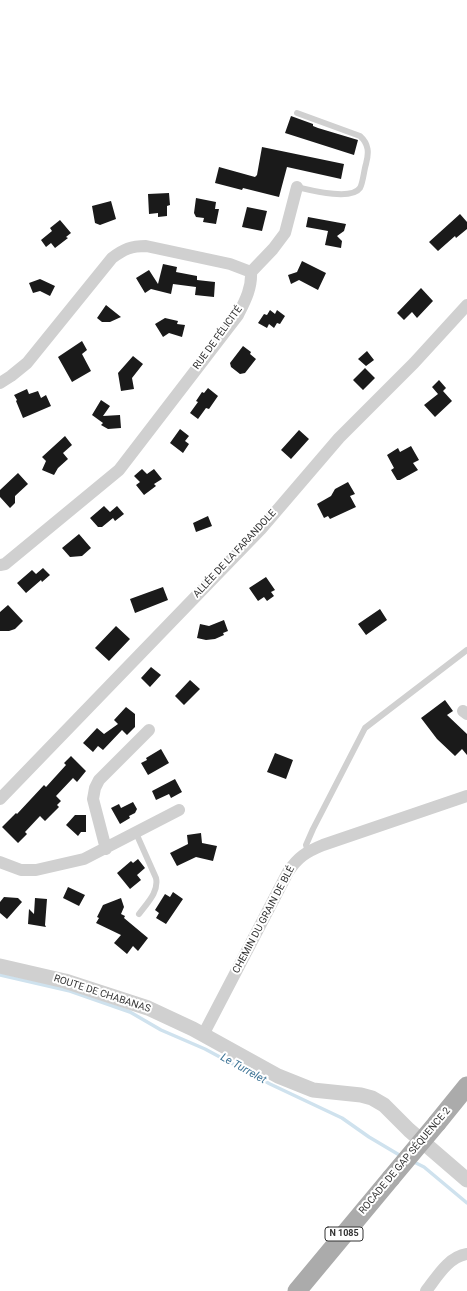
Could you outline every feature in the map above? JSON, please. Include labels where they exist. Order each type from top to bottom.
[{"type":"main road","name":"ROCADE DE GAP SÉQUENCE 2","points":[[296,1291],[467,1086]]},
{"type":"street","points":[[0,382],[11,376],[27,363],[112,258],[123,250],[135,246],[146,246],[230,264],[251,272],[273,249],[284,233],[298,188]]},
{"type":"street","name":"RUE DE FÉLICITÉ","points":[[0,565],[5,564],[119,470],[238,315],[248,295],[252,282],[251,272]]},
{"type":"street","name":"ALLÉE DE LA FARANDOLE","points":[[0,800],[261,529],[339,438],[414,363],[467,306]]},
{"type":"street","points":[[106,849],[94,799],[94,788],[99,780],[149,730]]},
{"type":"street","name":"CHEMIN DU GRAIN DE BLÉ","points":[[204,1035],[288,872],[296,861],[308,852],[323,845],[467,796]]},
{"type":"street","points":[[0,862],[21,870],[36,870],[84,859],[179,810]]},
{"type":"street","name":"ROUTE DE CHABANAS","points":[[0,966],[65,981],[148,1008],[204,1035],[278,1076],[313,1090],[361,1095],[372,1098],[384,1105],[409,1130],[467,1180]]},
{"type":"street","points":[[426,1291],[450,1261],[461,1255],[467,1254]]},
{"type":"lane","points":[[297,113],[360,136],[368,147],[368,156],[360,188],[355,192],[347,194],[334,194],[298,188]]},
{"type":"lane","points":[[308,852],[306,845],[365,728],[467,650]]},
{"type":"lane","points":[[136,833],[158,885],[140,914]]},
{"type":"building","points":[[291,116],[313,124],[313,126],[318,128],[358,140],[354,155],[285,133]]},
{"type":"building","points":[[262,147],[344,164],[341,179],[287,167],[279,197],[215,183],[219,167],[255,177],[257,175]]},
{"type":"building","points":[[169,193],[170,205],[167,206],[167,216],[158,217],[158,213],[149,214],[148,194]]},
{"type":"building","points":[[196,198],[216,202],[215,209],[219,209],[216,224],[203,222],[204,218],[196,217],[194,213]]},
{"type":"building","points":[[111,201],[116,219],[100,225],[95,223],[92,206]]},
{"type":"building","points":[[247,207],[267,211],[262,231],[242,227]]},
{"type":"building","points":[[460,214],[467,222],[467,229],[456,238],[455,236],[438,251],[429,242]]},
{"type":"building","points":[[308,217],[346,224],[344,231],[337,236],[342,241],[341,248],[325,245],[328,231],[306,227]]},
{"type":"building","points":[[60,220],[71,233],[66,237],[68,238],[55,248],[51,243],[46,247],[41,240],[52,231],[50,228]]},
{"type":"building","points":[[302,261],[326,273],[318,290],[299,280],[291,284],[288,275],[297,272]]},
{"type":"building","points":[[163,264],[177,267],[176,272],[197,276],[197,280],[215,282],[214,297],[195,295],[196,287],[173,284],[171,294],[151,289],[145,293],[136,278],[149,270],[158,284]]},
{"type":"building","points":[[40,279],[55,286],[50,296],[40,291],[33,293],[29,283]]},
{"type":"building","points":[[421,288],[433,301],[417,318],[412,312],[404,320],[397,313]]},
{"type":"building","points":[[106,305],[121,317],[110,322],[102,322],[97,318]]},
{"type":"building","points":[[270,310],[275,314],[277,310],[285,316],[280,324],[277,323],[274,328],[269,324],[267,328],[258,323],[264,314],[267,315]]},
{"type":"building","points":[[165,318],[178,321],[177,324],[185,325],[182,337],[169,333],[163,337],[155,324]]},
{"type":"building","points":[[82,341],[87,350],[82,354],[91,371],[72,382],[58,357]]},
{"type":"building","points":[[243,346],[251,352],[250,354],[256,359],[245,373],[240,374],[231,367],[230,363]]},
{"type":"building","points":[[367,351],[374,360],[366,366],[358,359]]},
{"type":"building","points":[[133,356],[143,364],[132,378],[134,389],[121,391],[118,373]]},
{"type":"building","points":[[365,368],[375,378],[363,390],[353,380]]},
{"type":"building","points":[[439,380],[446,388],[443,391],[452,401],[435,417],[424,405],[438,394],[432,387]]},
{"type":"building","points":[[208,388],[218,396],[209,409],[206,408],[198,419],[190,413],[198,402],[196,401],[202,392],[204,393]]},
{"type":"building","points":[[27,389],[29,394],[38,391],[41,398],[46,395],[51,406],[23,418],[14,395]]},
{"type":"building","points":[[101,400],[110,406],[103,416],[120,415],[121,428],[108,429],[101,425],[103,423],[92,415]]},
{"type":"building","points":[[180,429],[189,436],[185,441],[189,444],[183,453],[170,443]]},
{"type":"building","points":[[299,430],[309,439],[291,459],[281,450]]},
{"type":"building","points":[[65,436],[72,445],[63,453],[68,459],[58,468],[54,475],[42,470],[46,461],[42,457]]},
{"type":"building","points":[[411,446],[419,460],[413,463],[418,470],[400,480],[397,480],[391,470],[394,468],[387,455],[398,448],[400,452]]},
{"type":"building","points":[[142,469],[147,474],[154,469],[162,479],[154,484],[156,486],[144,495],[136,485],[140,482],[134,476]]},
{"type":"building","points":[[18,473],[28,484],[15,496],[15,503],[10,508],[0,497],[0,490]]},
{"type":"building","points":[[348,482],[355,494],[350,496],[356,507],[330,519],[328,516],[324,518],[317,504],[331,496],[335,489]]},
{"type":"building","points":[[104,506],[110,512],[117,506],[124,514],[115,521],[113,518],[102,527],[98,527],[90,518]]},
{"type":"building","points":[[208,516],[212,526],[196,532],[193,523]]},
{"type":"building","points":[[79,534],[91,548],[82,556],[70,557],[62,548]]},
{"type":"building","points":[[43,568],[50,575],[42,582],[41,580],[26,593],[17,583],[32,570],[36,574]]},
{"type":"building","points":[[266,577],[275,590],[271,592],[274,596],[267,601],[264,597],[258,601],[249,588]]},
{"type":"building","points":[[163,587],[168,600],[135,613],[130,599]]},
{"type":"building","points":[[8,605],[23,621],[15,629],[0,631],[0,612]]},
{"type":"building","points":[[380,609],[387,620],[366,635],[358,624]]},
{"type":"building","points":[[224,620],[228,631],[223,633],[224,635],[215,639],[206,640],[197,638],[200,624],[209,626]]},
{"type":"building","points":[[116,626],[130,639],[109,661],[95,648]]},
{"type":"building","points":[[151,667],[161,675],[150,687],[141,678]]},
{"type":"building","points":[[190,680],[200,689],[184,705],[175,696]]},
{"type":"building","points":[[445,700],[453,711],[447,715],[467,734],[467,755],[462,749],[455,756],[437,739],[421,718]]},
{"type":"building","points":[[126,707],[135,714],[135,727],[127,735],[122,730],[103,750],[98,746],[93,752],[83,743],[97,728],[104,734],[118,724],[114,720]]},
{"type":"building","points":[[161,749],[169,763],[148,775],[141,763],[147,760],[146,758]]},
{"type":"building","points":[[275,753],[293,760],[286,779],[267,772]]},
{"type":"building","points":[[71,756],[86,771],[77,782],[73,778],[56,796],[61,801],[57,805],[59,807],[45,821],[40,816],[25,832],[27,834],[18,843],[2,827],[16,813],[17,814],[44,785],[46,787],[66,765],[64,763]]},
{"type":"building","points":[[175,779],[182,792],[171,798],[169,794],[156,800],[152,791]]},
{"type":"building","points":[[133,802],[137,809],[135,813],[120,824],[111,808],[119,804],[121,808]]},
{"type":"building","points":[[75,815],[86,815],[86,832],[81,832],[78,836],[66,825]]},
{"type":"building","points":[[201,833],[202,843],[217,846],[213,861],[196,857],[177,866],[170,853],[188,844],[187,835]]},
{"type":"building","points":[[138,859],[145,868],[137,875],[141,880],[130,889],[117,873],[131,861],[133,863]]},
{"type":"building","points":[[68,887],[85,895],[79,906],[63,898]]},
{"type":"building","points":[[173,892],[183,899],[166,924],[156,918],[159,913],[155,910],[165,894],[170,897]]},
{"type":"building","points":[[4,897],[18,898],[22,902],[7,919],[0,913],[0,902]]},
{"type":"building","points":[[35,898],[47,899],[46,927],[28,924],[29,909],[34,914]]},
{"type":"building","points":[[121,898],[124,907],[121,914],[148,938],[138,951],[133,946],[127,954],[114,943],[121,935],[96,923],[99,918],[97,917],[103,905]]},
{"type":"waterway","name":"Le Turrelet","points":[[0,975],[70,991],[130,1012],[161,1030],[205,1049],[270,1084],[342,1118],[369,1137],[401,1156]]},
{"type":"waterway","name":"Le Turrelet","points":[[412,1161],[424,1167],[467,1203]]}]
